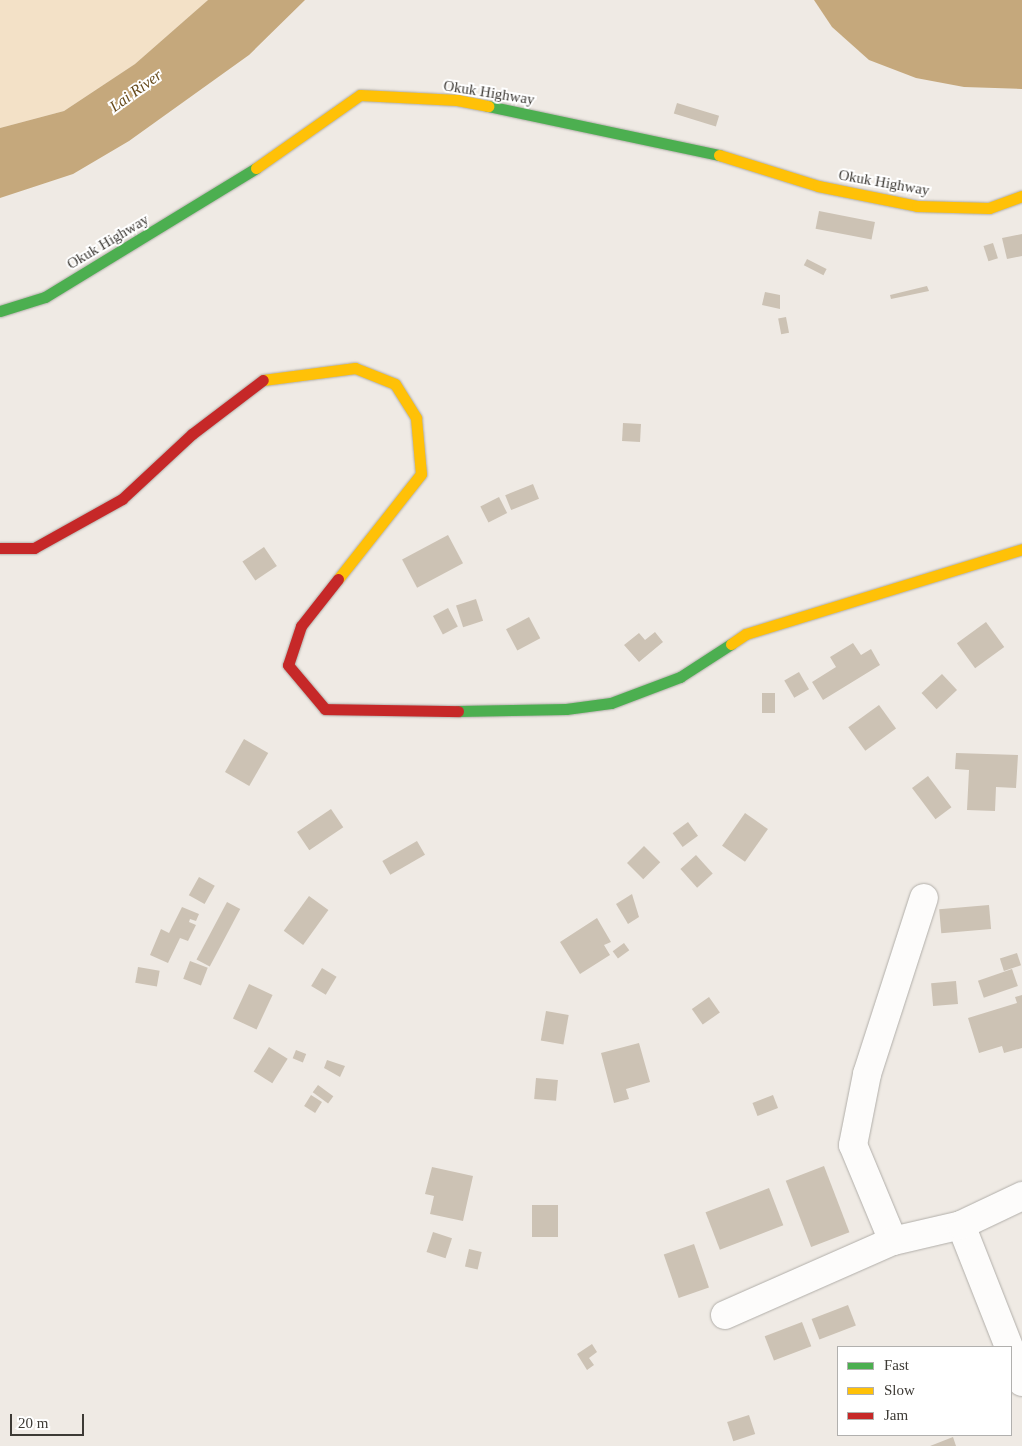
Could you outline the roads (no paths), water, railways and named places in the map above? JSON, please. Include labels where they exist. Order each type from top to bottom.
[{"type":"street","name":"Okuk Highway","points":[[0,311],[45,298],[226,190],[360,95],[457,100],[604,129],[724,156],[818,186],[917,206],[989,208],[1022,196]]},
{"type":"street","points":[[0,548],[34,548],[122,499],[192,434],[266,378],[355,368],[395,384],[416,418],[421,474],[300,626],[288,665],[325,709],[369,712],[556,710],[611,703],[680,676],[746,634],[1022,549]]},
{"type":"street","points":[[893,1241],[853,1145],[867,1074],[924,898]]},
{"type":"street","points":[[724,1315],[893,1241],[961,1225],[1022,1196]]},
{"type":"street","points":[[961,1225],[1009,1346]]},
{"type":"street","points":[[1012,1356],[1022,1382]]},
{"type":"water","name":"Lai River","points":[[208,0],[305,0],[249,55],[129,141],[73,174],[0,198],[0,128],[64,111],[135,64]]},
{"type":"water","points":[[814,0],[1022,0],[1022,89],[964,87],[916,78],[869,60],[832,27]]}]
